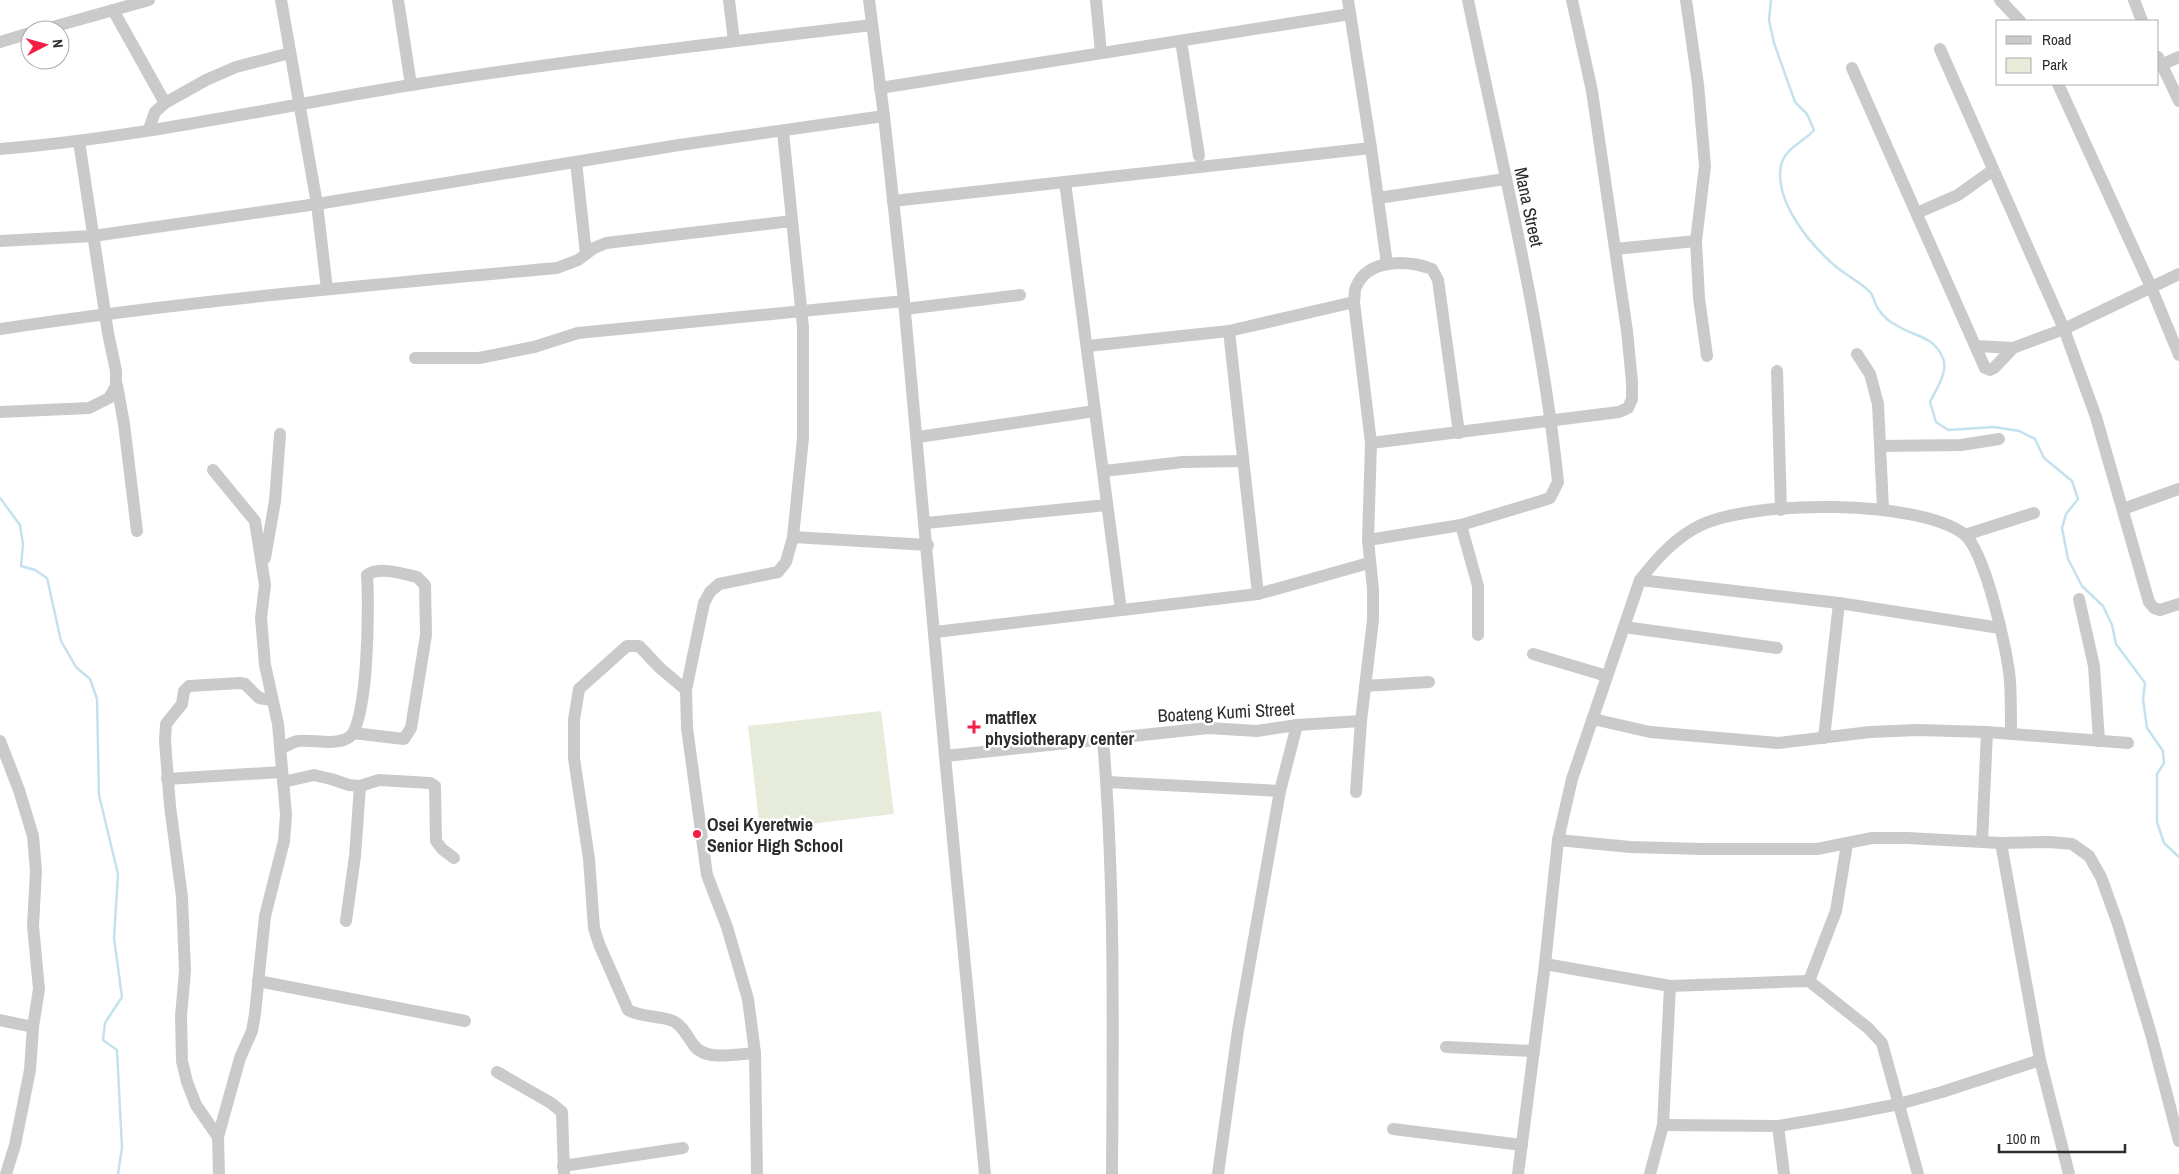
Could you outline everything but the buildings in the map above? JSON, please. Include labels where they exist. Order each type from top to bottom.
[{"type":"street","points":[[70,22],[149,0]]},
{"type":"street","points":[[280,0],[317,204],[328,289]]},
{"type":"street","points":[[398,0],[411,85]]},
{"type":"street","points":[[729,0],[734,41]]},
{"type":"street","points":[[869,0],[905,305],[928,545],[945,756],[985,1174]]},
{"type":"street","points":[[1096,0],[1101,53]]},
{"type":"street","points":[[1348,0],[1371,148],[1386,264]]},
{"type":"street","name":"Mana Street","points":[[1368,540],[1460,525],[1550,498],[1558,482],[1528,288],[1468,0]]},
{"type":"street","points":[[1371,443],[1550,422],[1619,412],[1628,408],[1632,399],[1627,330],[1592,91],[1572,0]]},
{"type":"street","points":[[1686,0],[1698,84],[1704,166],[1696,241],[1699,298],[1707,356]]},
{"type":"street","points":[[2000,0],[2019,20]]},
{"type":"street","points":[[2134,0],[2142,20]]},
{"type":"street","points":[[113,10],[165,102]]},
{"type":"street","points":[[880,88],[1350,14]]},
{"type":"street","points":[[0,149],[79,141],[411,85],[640,52],[872,25]]},
{"type":"street","points":[[0,42],[20,37]]},
{"type":"street","points":[[1181,40],[1199,156]]},
{"type":"street","points":[[1940,49],[2064,329],[2096,417],[2149,602],[2154,608],[2160,610],[2179,604]]},
{"type":"street","points":[[150,130],[155,112],[165,102],[206,80],[236,67],[290,53]]},
{"type":"street","points":[[2179,57],[2160,61],[2179,101]]},
{"type":"street","points":[[1852,68],[1985,368],[1990,370],[1994,368],[2012,348]]},
{"type":"street","points":[[2058,85],[2151,287],[2179,355]]},
{"type":"street","points":[[0,241],[93,236],[317,204],[679,145],[783,132],[884,116]]},
{"type":"street","points":[[757,1174],[754,1053],[748,998],[727,927],[707,875],[687,728],[686,690],[704,603],[710,592],[719,584],[778,572],[786,562],[793,536],[804,413],[803,327],[783,132]]},
{"type":"street","points":[[79,141],[124,424],[137,531]]},
{"type":"street","points":[[893,201],[1371,148]]},
{"type":"street","points":[[576,162],[586,254]]},
{"type":"street","points":[[1917,214],[1958,195],[1993,170]]},
{"type":"street","points":[[1378,198],[1505,179]]},
{"type":"street","points":[[1065,182],[1088,346],[1121,610]]},
{"type":"street","points":[[0,329],[105,313],[328,289],[557,268],[578,260],[606,243],[792,221]]},
{"type":"street","points":[[1615,249],[1696,241]]},
{"type":"street","points":[[1356,792],[1361,721],[1373,620],[1373,589],[1368,540],[1371,443],[1354,302],[1356,287],[1366,272],[1386,264],[1416,263],[1432,269],[1438,280],[1459,433]]},
{"type":"street","points":[[1976,346],[2012,348],[2064,329],[2179,274]]},
{"type":"street","points":[[415,358],[479,358],[534,347],[578,333],[800,310],[905,305],[1020,296]]},
{"type":"street","points":[[1088,346],[1229,331],[1354,302]]},
{"type":"street","points":[[1229,331],[1258,594]]},
{"type":"street","points":[[1857,354],[1870,374],[1878,404],[1882,509]]},
{"type":"street","points":[[1777,371],[1781,510]]},
{"type":"street","points":[[0,412],[89,408],[104,402],[112,395],[116,383]]},
{"type":"street","points":[[918,437],[1095,411]]},
{"type":"street","points":[[263,566],[275,501],[280,434]]},
{"type":"street","points":[[1881,446],[1961,445],[1999,439]]},
{"type":"street","points":[[1104,471],[1183,462],[1243,461]]},
{"type":"street","points":[[213,470],[255,521],[265,585],[261,618],[265,665],[281,749],[286,814],[284,841],[265,916],[252,1031],[240,1058],[218,1138],[219,1174]]},
{"type":"street","points":[[2123,509],[2179,489]]},
{"type":"street","points":[[926,524],[1107,505]]},
{"type":"street","points":[[1518,1174],[1545,964],[1558,840],[1572,779],[1640,580],[1658,558],[1672,545],[1702,524],[1738,514],[1830,506],[1882,509],[1937,520],[1965,535],[1980,559],[2000,628],[2010,680],[2011,734]]},
{"type":"street","points":[[1965,535],[2034,513]]},
{"type":"street","points":[[1460,525],[1478,586],[1478,634]]},
{"type":"street","points":[[793,536],[928,545]]},
{"type":"street","points":[[935,632],[1258,594],[1369,563]]},
{"type":"street","points":[[281,749],[297,741],[335,741],[348,738],[353,733],[358,725],[363,698],[369,600],[367,575],[371,572],[387,572],[418,577],[425,585],[426,635],[411,728],[404,738],[353,733]]},
{"type":"street","points":[[1640,580],[1839,603],[2000,628]]},
{"type":"street","points":[[2079,599],[2094,666],[2099,741]]},
{"type":"street","points":[[1824,738],[1839,603]]},
{"type":"street","points":[[1624,626],[1777,648]]},
{"type":"street","points":[[686,690],[660,668],[639,646],[633,645],[627,646],[579,689],[574,720],[574,758],[589,859],[594,928],[599,944],[628,1010],[637,1015],[672,1021],[681,1026],[695,1047],[706,1055],[754,1053]]},
{"type":"street","points":[[1533,654],[1607,676]]},
{"type":"street","points":[[1365,686],[1428,682]]},
{"type":"street","points":[[218,1138],[196,1105],[187,1082],[182,1061],[185,971],[183,906],[167,778],[165,730],[170,717],[182,704],[186,688],[189,686],[240,683],[259,698],[272,700]]},
{"type":"street","points":[[1593,719],[1650,732],[1778,743],[1870,732],[1908,731],[1987,732],[2128,743]]},
{"type":"street","name":"Boateng Kumi Street","points":[[945,756],[1208,728],[1257,731],[1297,725],[1361,721]]},
{"type":"street","points":[[1218,1174],[1238,1030],[1280,791],[1297,725]]},
{"type":"street","points":[[1982,842],[1987,732]]},
{"type":"street","points":[[1103,739],[1107,782],[1113,970],[1112,1174]]},
{"type":"street","points":[[0,741],[20,790],[35,848],[33,926],[40,989],[33,1027],[30,1070],[15,1145],[6,1174]]},
{"type":"street","points":[[167,778],[314,775],[349,785],[360,786],[379,780],[430,783],[435,786],[436,841],[442,849],[454,858]]},
{"type":"street","points":[[1107,782],[1280,791]]},
{"type":"street","points":[[346,921],[356,856],[360,786]]},
{"type":"street","points":[[1558,840],[1630,847],[1703,849],[1817,849],[1872,838],[2072,844],[2089,856],[2101,877],[2118,924],[2179,1141]]},
{"type":"street","points":[[2001,843],[2040,1060],[2069,1174]]},
{"type":"street","points":[[1808,981],[1836,911],[1844,875],[1847,844]]},
{"type":"street","points":[[1545,964],[1670,986],[1808,981],[1868,1028],[1882,1043],[1918,1174]]},
{"type":"street","points":[[258,981],[466,1021]]},
{"type":"street","points":[[1650,1174],[1664,1124],[1670,986]]},
{"type":"street","points":[[0,1020],[33,1027]]},
{"type":"street","points":[[1446,1047],[1534,1051]]},
{"type":"street","points":[[1664,1124],[1778,1126],[1898,1104],[1942,1092],[2040,1060]]},
{"type":"street","points":[[497,1072],[562,1112],[563,1170],[683,1148]]},
{"type":"street","points":[[1778,1126],[1784,1174]]},
{"type":"street","points":[[1393,1129],[1522,1145]]},
{"type":"green space","points":[[881,711],[894,814],[760,830],[748,726]]},
{"type":"waterway","points":[[1771,0],[1769,20],[1774,43],[1795,102],[1807,114],[1814,130],[1786,154],[1783,159],[1780,179],[1788,207],[1814,245],[1834,265],[1863,285],[1871,293],[1878,308],[1885,317],[1903,329],[1928,340],[1938,349],[1944,361],[1944,367],[1941,379],[1930,402],[1936,422],[1948,430],[1994,427],[2019,431],[2035,439],[2044,458],[2072,481],[2078,499],[2066,514],[2062,528],[2068,559],[2082,586],[2103,606],[2112,625],[2116,644],[2145,683],[2143,699],[2147,728],[2163,751],[2164,763],[2157,774],[2157,822],[2164,843],[2179,857]]},
{"type":"waterway","points":[[0,498],[20,525],[23,544],[21,566],[35,570],[47,578],[61,641],[76,667],[90,679],[97,699],[99,795],[118,874],[114,938],[122,997],[105,1023],[103,1040],[117,1050],[122,1148],[118,1174]]},
{"type":"place","name":"matflex physiotherapy center","points":[[974,727]]},
{"type":"place","name":"Osei Kyeretwie Senior High School","points":[[697,834]]}]
